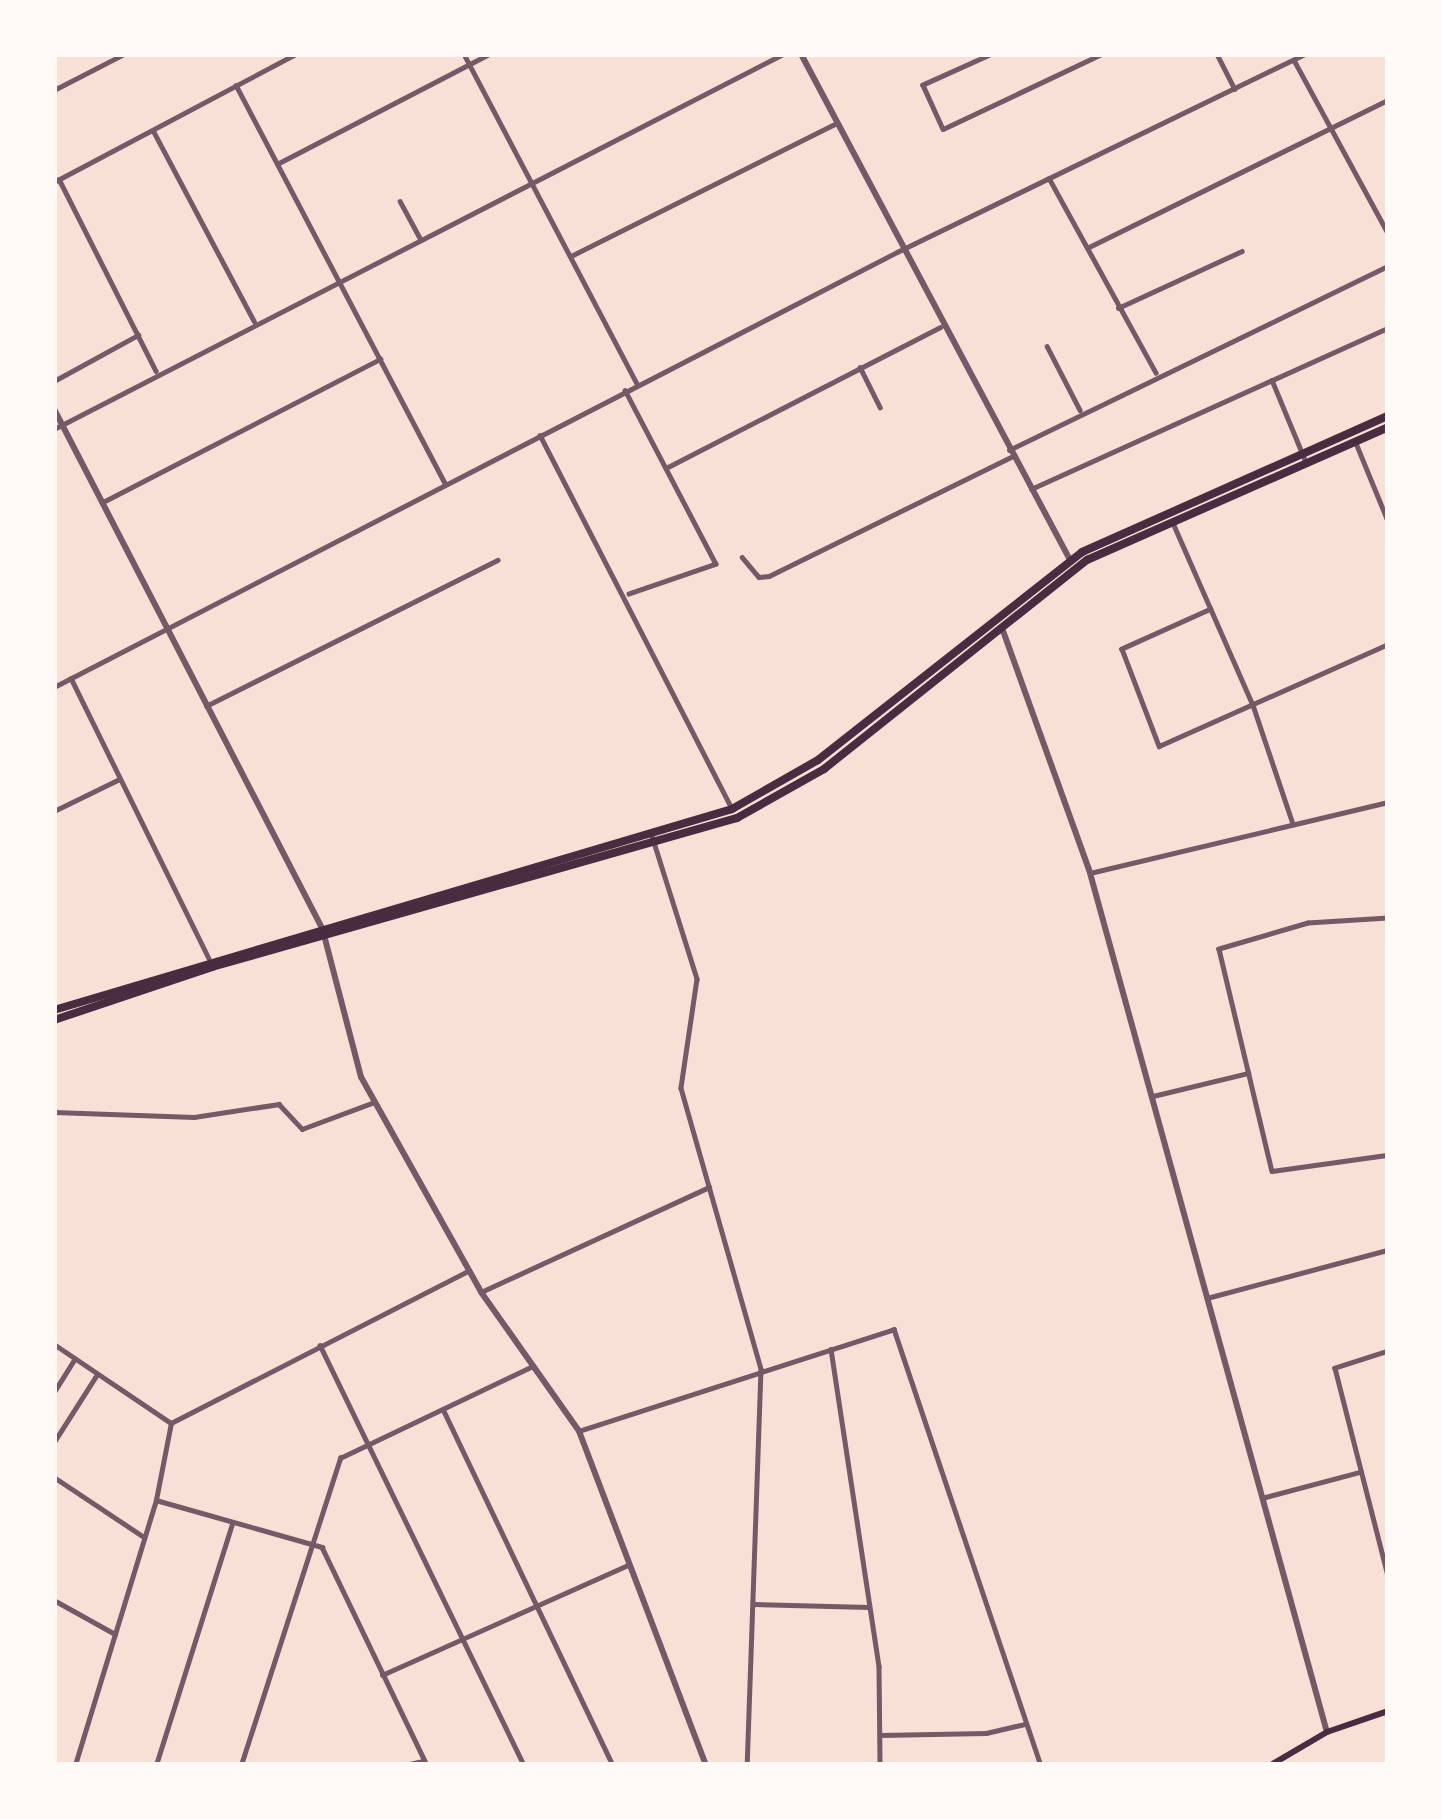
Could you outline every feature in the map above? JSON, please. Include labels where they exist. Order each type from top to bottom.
[{"type":"main road","points":[[54,1010],[734,814],[818,760],[1072,564],[1354,436],[1388,416]]},
{"type":"main road","points":[[1354,436],[1388,427]]},
{"type":"main road","points":[[54,1020],[210,962]]},
{"type":"main road","points":[[1271,1765],[1327,1732],[1386,1712]]},
{"type":"street","points":[[54,90],[124,54]]},
{"type":"street","points":[[156,370],[57,181],[296,54]]},
{"type":"street","points":[[464,54],[637,384]]},
{"type":"street","points":[[277,164],[489,54]]},
{"type":"street","points":[[58,426],[156,370],[783,54]]},
{"type":"street","points":[[801,54],[940,326],[1072,564]]},
{"type":"street","points":[[992,54],[923,85],[943,129],[1102,54]]},
{"type":"street","points":[[1217,54],[1235,89]]},
{"type":"street","points":[[54,687],[900,250],[1304,54]]},
{"type":"street","points":[[1294,60],[1388,233]]},
{"type":"street","points":[[236,85],[445,482]]},
{"type":"street","points":[[1087,248],[1388,100]]},
{"type":"street","points":[[571,256],[835,124]]},
{"type":"street","points":[[154,132],[254,321]]},
{"type":"street","points":[[1049,178],[1156,373]]},
{"type":"street","points":[[400,201],[420,238]]},
{"type":"street","points":[[1118,308],[1242,251]]},
{"type":"street","points":[[742,556],[759,578],[769,576],[1011,453],[1080,410],[1388,266]]},
{"type":"street","points":[[666,468],[940,326]]},
{"type":"street","points":[[1031,489],[1388,328]]},
{"type":"street","points":[[54,382],[138,335]]},
{"type":"street","points":[[1047,346],[1080,410]]},
{"type":"street","points":[[103,502],[380,359]]},
{"type":"street","points":[[860,368],[880,407]]},
{"type":"street","points":[[1272,380],[1304,457]]},
{"type":"street","points":[[625,390],[716,564],[627,595]]},
{"type":"street","points":[[54,409],[58,426],[103,502],[322,930],[372,1102],[481,1292],[579,1431],[706,1765]]},
{"type":"street","points":[[540,434],[627,595],[734,814]]},
{"type":"street","points":[[1354,436],[1388,521]]},
{"type":"street","points":[[1170,516],[1253,705],[1293,824]]},
{"type":"street","points":[[206,706],[498,560]]},
{"type":"street","points":[[1211,609],[1122,649],[1156,742],[1253,705],[1388,644]]},
{"type":"street","points":[[999,623],[1090,873],[1327,1732]]},
{"type":"street","points":[[71,678],[210,962]]},
{"type":"street","points":[[54,812],[120,779]]},
{"type":"street","points":[[1090,873],[1388,802]]},
{"type":"street","points":[[653,841],[697,980],[681,1088],[761,1369],[747,1765]]},
{"type":"street","points":[[1388,918],[1308,923],[1221,944],[1274,1172],[1388,1155]]},
{"type":"street","points":[[1153,1096],[1248,1072]]},
{"type":"street","points":[[54,1112],[194,1118],[279,1104],[302,1129],[372,1102]]},
{"type":"street","points":[[481,1292],[709,1187]]},
{"type":"street","points":[[1207,1298],[1388,1250]]},
{"type":"street","points":[[172,1423],[468,1271]]},
{"type":"street","points":[[579,1431],[894,1329],[1041,1765]]},
{"type":"street","points":[[54,1344],[172,1423]]},
{"type":"street","points":[[320,1345],[524,1765]]},
{"type":"street","points":[[830,1349],[869,1607],[880,1765]]},
{"type":"street","points":[[1388,1352],[1335,1368],[1388,1576]]},
{"type":"street","points":[[54,1392],[75,1359]]},
{"type":"street","points":[[241,1765],[340,1458],[531,1367]]},
{"type":"street","points":[[54,1442],[97,1375]]},
{"type":"street","points":[[443,1409],[613,1765]]},
{"type":"street","points":[[75,1765],[156,1500],[172,1423]]},
{"type":"street","points":[[1262,1498],[1360,1472]]},
{"type":"street","points":[[54,1477],[145,1537]]},
{"type":"street","points":[[156,1500],[232,1524],[313,1541]]},
{"type":"street","points":[[156,1765],[232,1524]]},
{"type":"street","points":[[313,1541],[426,1763],[405,1765]]},
{"type":"street","points":[[382,1676],[628,1565]]},
{"type":"street","points":[[54,1601],[115,1634]]},
{"type":"street","points":[[753,1604],[869,1607]]},
{"type":"street","points":[[1386,1712],[1388,1725]]},
{"type":"street","points":[[880,1735],[986,1733],[1025,1723]]}]
